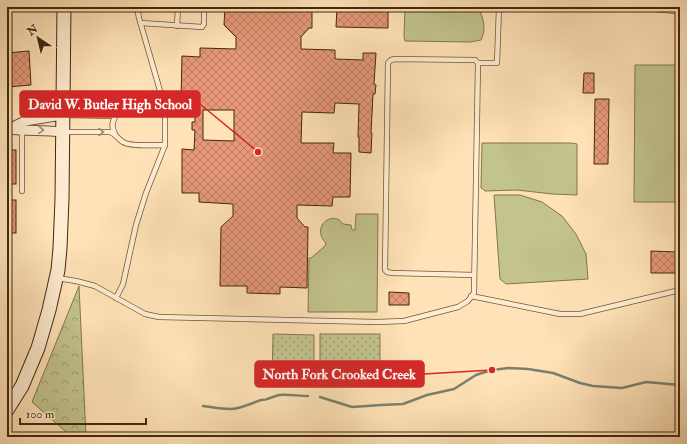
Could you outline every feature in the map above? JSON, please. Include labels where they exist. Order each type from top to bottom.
[{"type":"street","points":[[7,410],[22,386],[38,348],[49,310],[58,270],[62,199],[64,7]]},
{"type":"street","points":[[8,129],[25,121],[62,114]]},
{"type":"street","points":[[8,129],[62,132]]},
{"type":"lane","points":[[116,298],[123,284],[136,225],[144,198],[166,145],[164,105],[137,7]]},
{"type":"lane","points":[[178,7],[178,26]]},
{"type":"lane","points":[[141,23],[202,27],[204,24],[204,7]]},
{"type":"lane","points":[[474,275],[392,273],[385,270],[388,63],[391,60],[402,59],[475,60],[478,63],[497,63],[499,7]]},
{"type":"lane","points":[[635,7],[675,11],[680,13]]},
{"type":"lane","points":[[56,278],[95,286],[145,314],[159,317],[388,322],[404,321],[458,307],[468,301],[474,293],[478,63]]},
{"type":"lane","points":[[62,114],[113,116],[127,106],[133,104],[164,105]]},
{"type":"lane","points":[[117,114],[113,121],[112,127],[115,134],[123,142],[130,145],[166,145]]},
{"type":"lane","points":[[22,130],[22,191]]},
{"type":"lane","points":[[62,132],[110,132],[115,134]]},
{"type":"lane","points":[[471,296],[560,314],[580,314],[680,290]]},
{"type":"green space","points":[[405,7],[478,7],[484,23],[483,36],[481,40],[470,42],[405,41]]},
{"type":"green space","points":[[635,65],[680,65],[680,202],[634,202]]},
{"type":"green space","points":[[482,143],[577,144],[577,195],[517,190],[485,191],[481,188]]},
{"type":"green space","points":[[494,195],[520,195],[542,202],[562,216],[576,234],[586,254],[588,279],[506,284],[500,279]]},
{"type":"green space","points":[[356,214],[378,214],[377,312],[308,312],[309,258],[325,246],[326,243],[320,231],[322,226],[329,219],[334,218],[343,224],[351,225],[352,230],[355,230]]},
{"type":"green space","points":[[79,286],[86,437],[72,437],[32,402]]},
{"type":"green space","points":[[273,334],[314,335],[314,381],[272,381]]},
{"type":"green space","points":[[320,334],[380,334],[380,381],[320,381]]},
{"type":"green space","points":[[253,434],[313,434],[313,437],[253,437]]},
{"type":"green space","points":[[319,434],[360,434],[360,437],[319,437]]},
{"type":"building","points":[[225,7],[312,7],[312,28],[309,28],[301,37],[301,49],[335,50],[335,59],[363,60],[363,53],[376,53],[374,84],[376,85],[375,94],[373,94],[371,153],[359,152],[359,104],[335,103],[334,113],[302,112],[301,143],[334,143],[333,153],[351,153],[350,197],[333,197],[332,206],[297,205],[297,218],[305,227],[308,227],[307,288],[280,287],[280,294],[247,293],[247,286],[220,286],[221,227],[233,216],[233,204],[199,202],[199,193],[182,193],[182,149],[194,150],[195,130],[192,130],[192,122],[195,122],[195,101],[181,100],[182,56],[200,57],[200,48],[236,49],[236,37],[224,25]],"holes":[[[203,110],[234,110],[234,141],[203,140]]]},
{"type":"building","points":[[337,7],[388,7],[388,28],[336,27]]},
{"type":"building","points":[[29,51],[31,85],[7,87],[7,53]]},
{"type":"building","points":[[584,73],[594,73],[594,93],[583,93]]},
{"type":"building","points":[[595,99],[609,99],[608,164],[594,164]]},
{"type":"building","points":[[7,150],[16,150],[16,184],[7,184]]},
{"type":"building","points":[[7,200],[16,200],[16,233],[7,233]]},
{"type":"building","points":[[651,251],[678,252],[677,273],[651,273]]},
{"type":"building","points":[[389,292],[409,293],[409,305],[389,305]]},
{"type":"waterway","points":[[320,397],[352,407],[403,404],[427,395],[454,389],[476,375],[492,370],[509,368],[553,373],[593,386],[622,388],[646,382],[680,385]]},
{"type":"waterway","points":[[203,406],[234,409],[279,395],[308,396]]},
{"type":"place","name":"David W. Butler High School","points":[[258,152]]},
{"type":"place","name":"North Fork Crooked Creek","points":[[492,370]]}]
